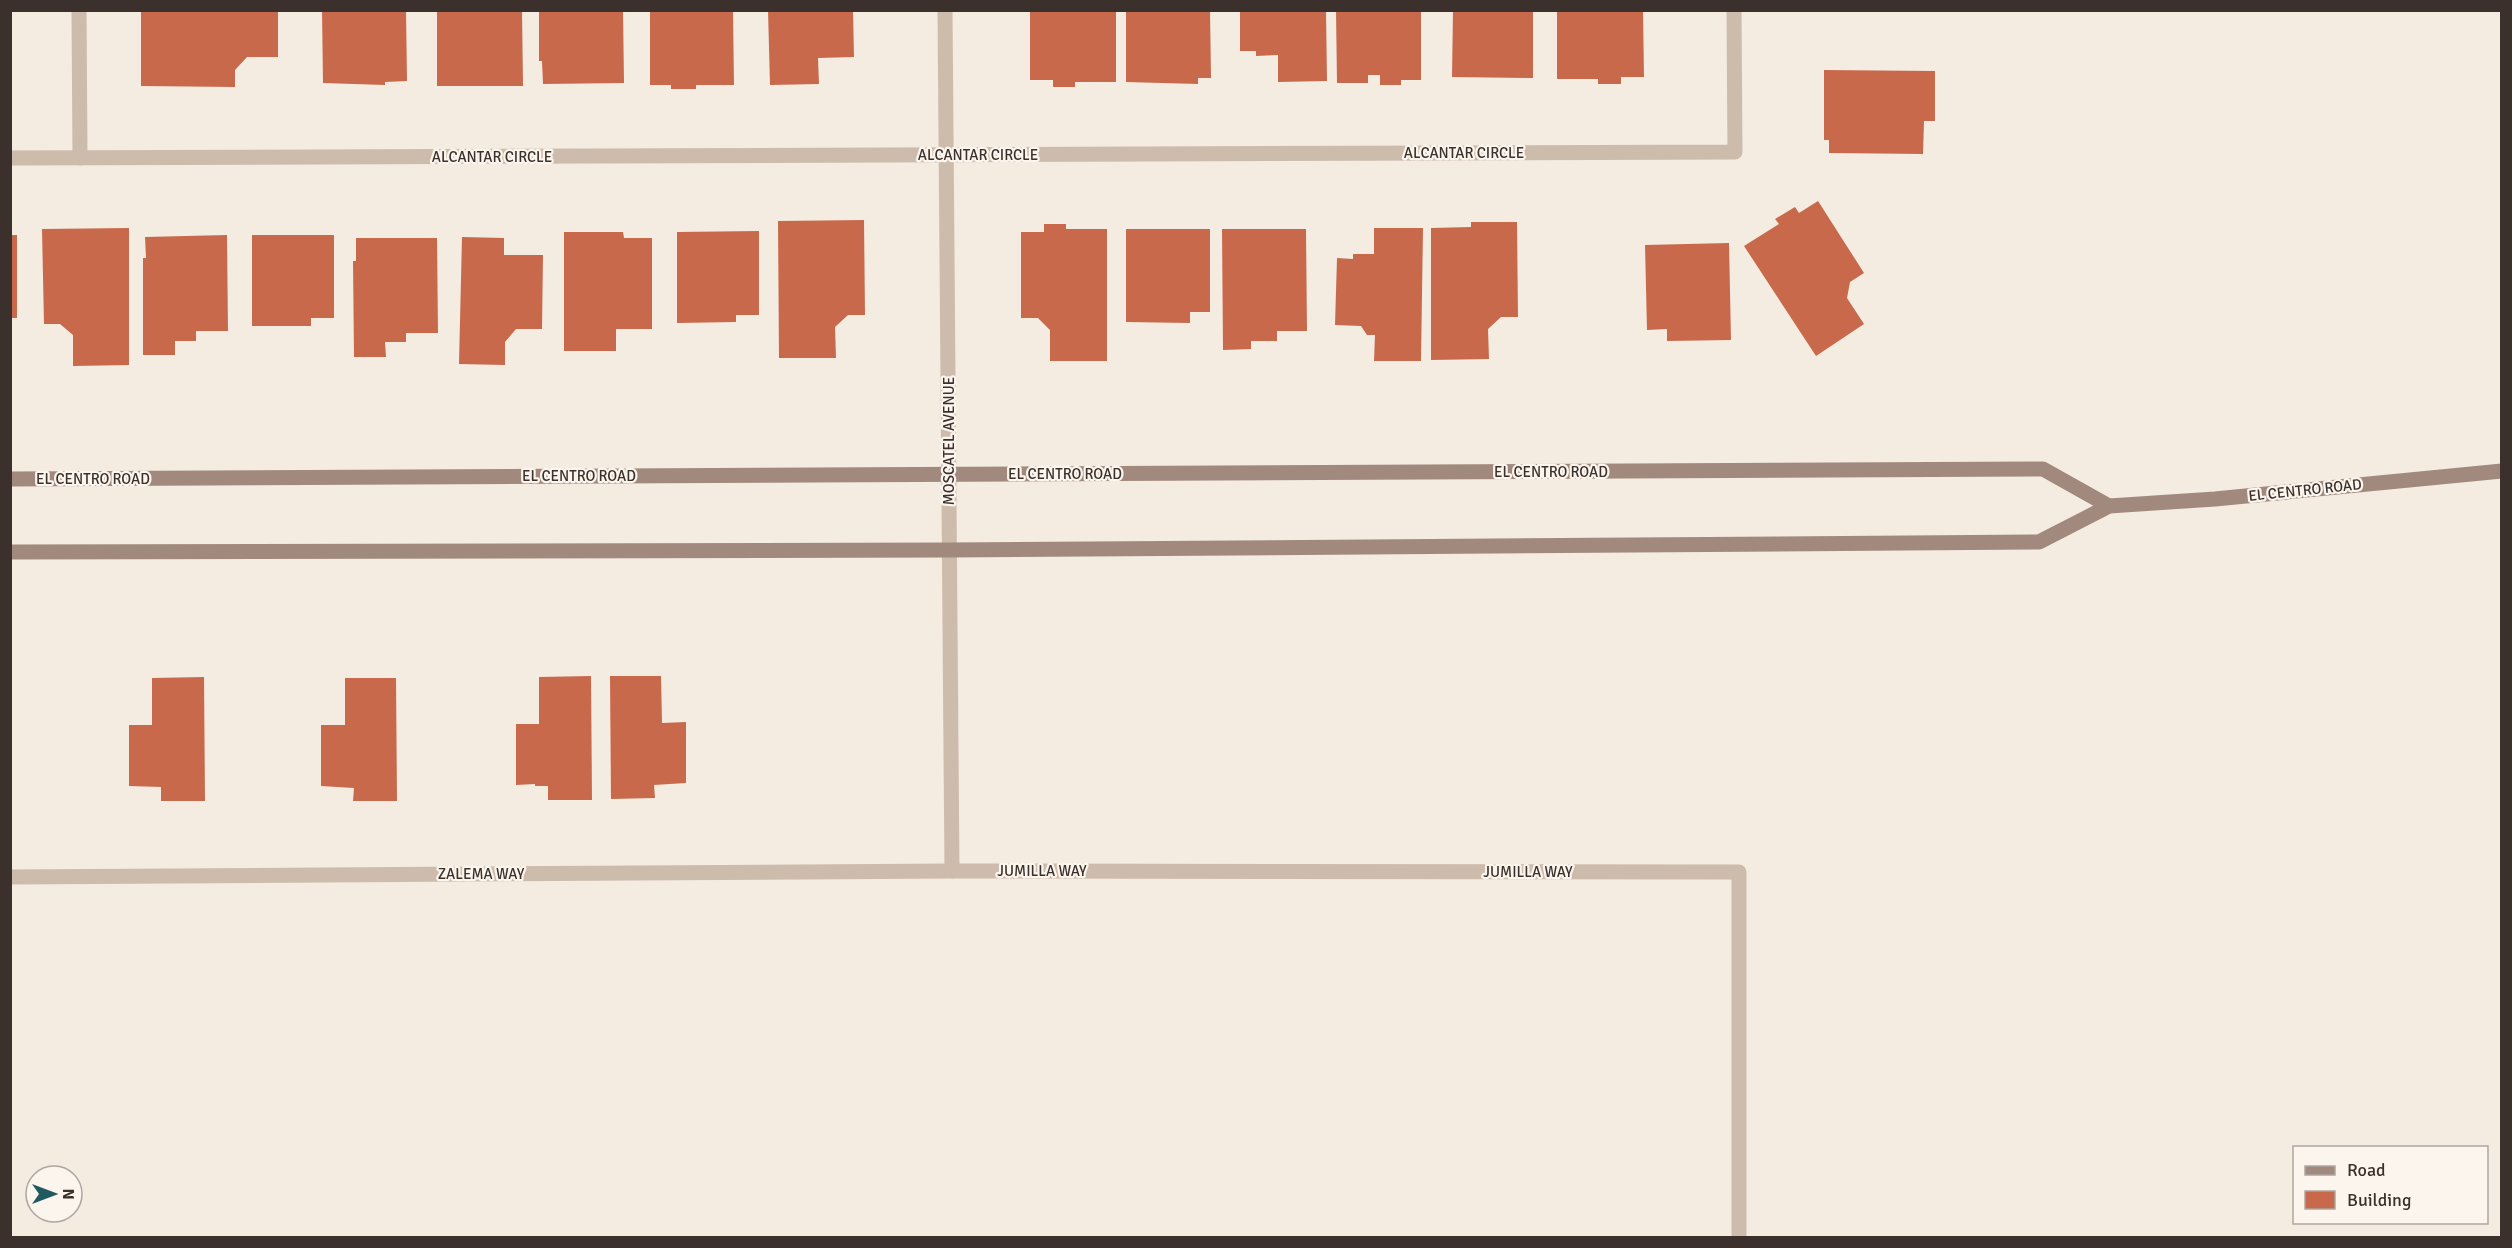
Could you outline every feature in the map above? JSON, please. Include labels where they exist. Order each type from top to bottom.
[{"type":"main road","name":"EL CENTRO ROAD","points":[[10,479],[2043,469],[2109,506]]},
{"type":"main road","name":"EL CENTRO ROAD","points":[[10,552],[949,550],[2039,542],[2109,506],[2227,498],[2502,471]]},
{"type":"street","points":[[79,10],[80,158]]},
{"type":"street","name":"MOSCATEL AVENUE","points":[[945,10],[952,871]]},
{"type":"street","name":"ALCANTAR CIRCLE","points":[[10,158],[1735,152],[1734,10]]},
{"type":"street","name":"ZALEMA WAY","points":[[10,876],[952,871]]},
{"type":"street","name":"JUMILLA WAY","points":[[952,871],[1739,872],[1739,1238]]},
{"type":"building","points":[[141,10],[278,10],[278,57],[247,57],[235,70],[235,87],[141,86]]},
{"type":"building","points":[[322,10],[406,10],[407,81],[385,82],[385,85],[323,83]]},
{"type":"building","points":[[437,10],[522,10],[523,86],[437,86]]},
{"type":"building","points":[[539,10],[623,10],[624,83],[543,84],[542,61],[539,61]]},
{"type":"building","points":[[650,10],[733,10],[734,85],[696,85],[696,89],[671,89],[671,85],[650,85]]},
{"type":"building","points":[[768,10],[853,10],[854,57],[818,58],[819,84],[770,85]]},
{"type":"building","points":[[1030,10],[1116,10],[1116,82],[1075,82],[1075,87],[1053,87],[1053,80],[1030,80]]},
{"type":"building","points":[[1126,10],[1210,10],[1211,78],[1198,78],[1198,84],[1126,82]]},
{"type":"building","points":[[1240,10],[1326,10],[1327,81],[1278,82],[1278,55],[1256,56],[1256,51],[1240,51]]},
{"type":"building","points":[[1336,10],[1421,10],[1421,80],[1401,80],[1401,85],[1380,85],[1380,75],[1368,75],[1368,83],[1337,83]]},
{"type":"building","points":[[1453,10],[1533,10],[1533,78],[1452,77]]},
{"type":"building","points":[[1557,10],[1643,10],[1644,77],[1621,77],[1621,84],[1598,84],[1598,79],[1557,79]]},
{"type":"building","points":[[1824,70],[1935,71],[1935,121],[1924,121],[1923,154],[1829,153],[1829,140],[1824,140]]},
{"type":"building","points":[[1818,201],[1864,273],[1850,282],[1847,298],[1864,324],[1816,356],[1744,246],[1779,224],[1775,219],[1795,207],[1799,213]]},
{"type":"building","points":[[864,220],[865,315],[848,315],[835,327],[836,358],[779,358],[778,221]]},
{"type":"building","points":[[1471,222],[1517,222],[1518,317],[1501,317],[1488,329],[1489,359],[1431,360],[1431,228],[1471,227]]},
{"type":"building","points":[[1044,224],[1066,224],[1066,229],[1107,229],[1107,361],[1050,361],[1050,330],[1038,318],[1021,318],[1021,232],[1044,232]]},
{"type":"building","points":[[129,228],[129,365],[73,366],[73,335],[60,324],[44,324],[42,229]]},
{"type":"building","points":[[1374,228],[1423,228],[1421,361],[1374,361],[1375,335],[1367,335],[1361,326],[1335,325],[1337,258],[1353,259],[1353,254],[1374,254]]},
{"type":"building","points":[[1126,229],[1210,229],[1210,312],[1190,312],[1190,323],[1126,322]]},
{"type":"building","points":[[1222,229],[1306,229],[1307,331],[1277,331],[1277,341],[1251,341],[1251,349],[1223,350]]},
{"type":"building","points":[[759,231],[759,315],[736,315],[736,322],[677,323],[677,232]]},
{"type":"building","points":[[564,232],[623,232],[624,238],[652,238],[652,329],[616,329],[616,351],[564,351]]},
{"type":"building","points":[[10,235],[17,235],[17,318],[10,318]]},
{"type":"building","points":[[227,235],[228,331],[196,331],[196,341],[175,341],[175,355],[143,355],[145,237]]},
{"type":"building","points":[[252,235],[334,235],[334,318],[311,318],[311,326],[252,326]]},
{"type":"building","points":[[462,237],[504,238],[504,255],[543,255],[542,329],[516,329],[505,342],[505,365],[459,364]]},
{"type":"building","points":[[356,238],[437,238],[438,333],[406,333],[406,342],[385,342],[386,357],[354,357],[353,261],[356,261]]},
{"type":"building","points":[[1729,243],[1731,340],[1667,341],[1667,329],[1647,330],[1645,245]]},
{"type":"building","points":[[591,676],[592,800],[548,800],[548,786],[516,785],[516,724],[539,724],[539,677]]},
{"type":"building","points":[[610,676],[661,676],[662,723],[686,722],[686,783],[654,785],[655,798],[611,799]]},
{"type":"building","points":[[204,677],[205,801],[161,801],[161,787],[129,786],[129,725],[152,725],[152,678]]},
{"type":"building","points":[[345,678],[396,678],[397,801],[353,801],[354,788],[321,786],[321,725],[345,725]]}]
